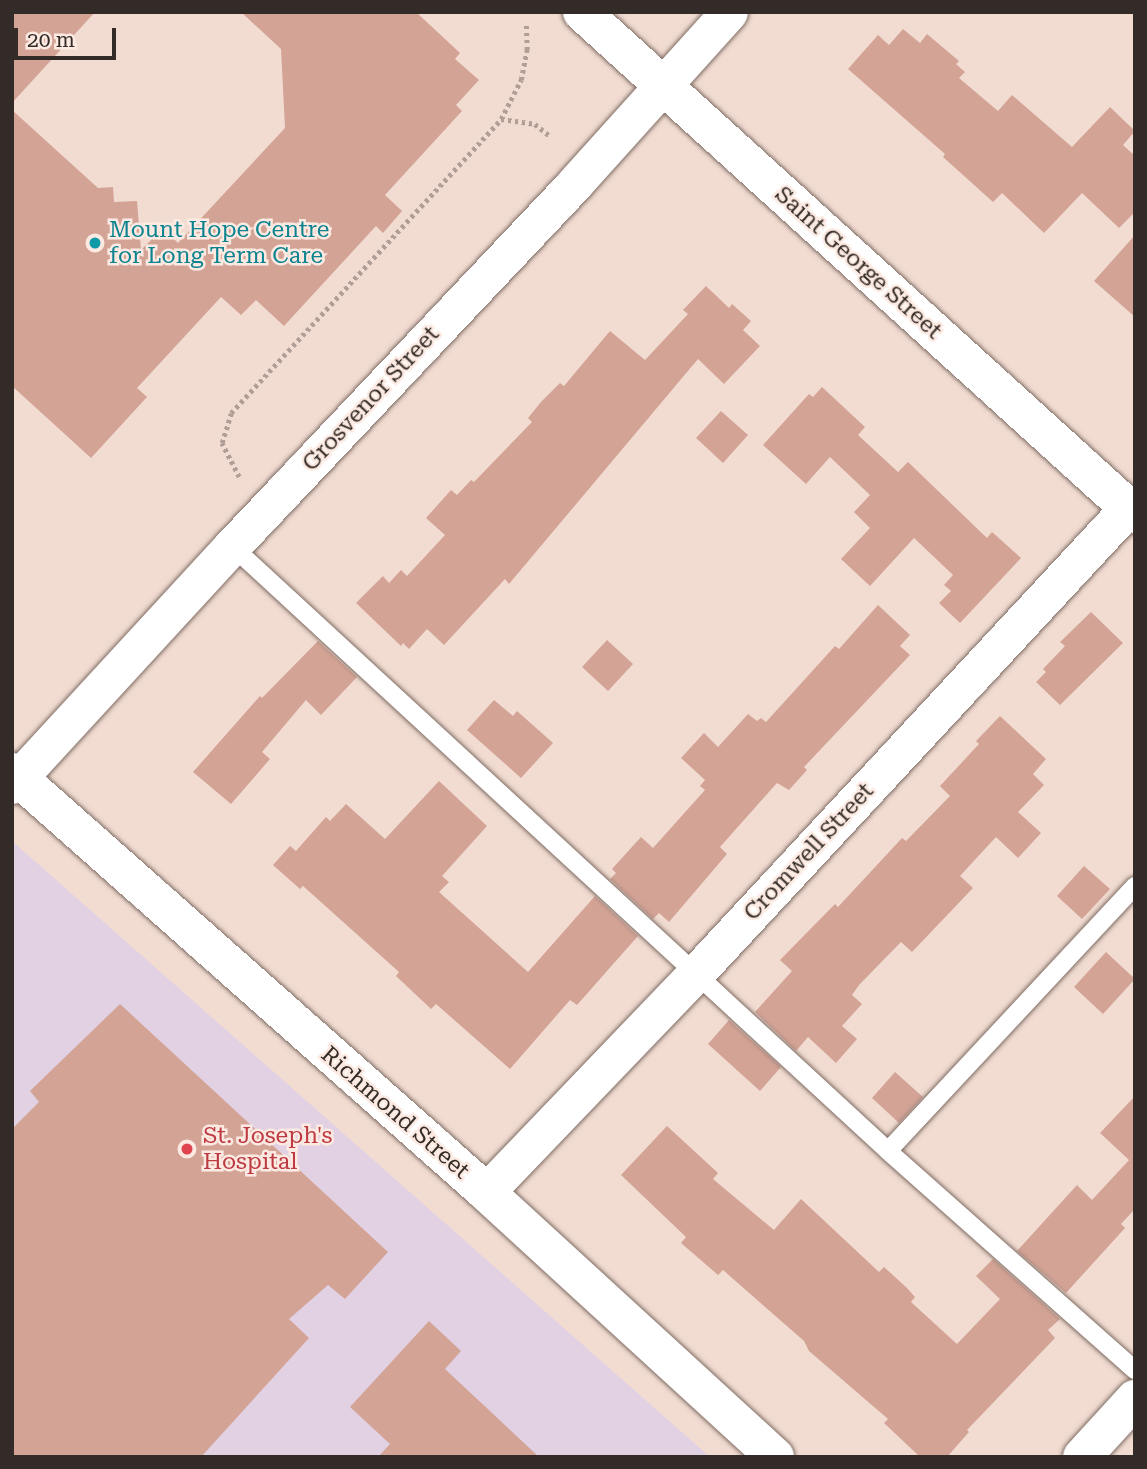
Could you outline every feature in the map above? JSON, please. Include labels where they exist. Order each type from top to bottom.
[{"type":"main road","name":"Saint George Street","points":[[582,12],[1132,511]]},
{"type":"main road","name":"Richmond Street","points":[[14,779],[486,1192],[775,1457]]},
{"type":"main road","points":[[1082,1457],[1135,1399]]},
{"type":"street","name":"Grosvenor Street","points":[[14,779],[664,86],[729,12]]},
{"type":"street","name":"Cromwell Street","points":[[486,1192],[1132,511]]},
{"type":"lane","points":[[232,545],[888,1151],[1135,1370]]},
{"type":"lane","points":[[888,1151],[1135,886]]},
{"type":"path","points":[[239,477],[222,443],[231,413],[500,119],[521,80],[527,50],[526,22]]},
{"type":"path","points":[[500,119],[535,124],[550,136]]},
{"type":"shaded area","name":"St. Joseph's Hospital","points":[[12,841],[710,1457],[12,1457]]},
{"type":"building","points":[[12,12],[95,12],[12,103]]},
{"type":"building","name":"Mount Hope Centre for Long Term Care","points":[[241,12],[416,12],[460,53],[455,59],[479,80],[456,105],[462,111],[385,195],[402,211],[383,233],[376,226],[284,326],[256,300],[241,315],[221,297],[137,388],[147,397],[91,458],[12,386],[12,110],[98,188],[113,187],[114,202],[137,201],[141,250],[163,228],[178,243],[285,128],[281,49]]},
{"type":"building","points":[[903,29],[920,43],[927,34],[959,61],[956,64],[965,72],[959,78],[998,111],[1012,95],[1072,147],[1110,107],[1135,131],[1123,145],[1135,156],[1135,212],[1119,228],[1082,193],[1044,233],[1002,193],[993,202],[943,157],[945,154],[848,69],[878,35],[889,45]]},
{"type":"building","points":[[1135,235],[1135,317],[1094,281]]},
{"type":"building","points":[[706,286],[729,308],[732,304],[751,321],[743,330],[760,346],[724,384],[698,359],[509,584],[505,579],[444,645],[427,629],[409,649],[403,643],[401,646],[356,603],[383,576],[389,583],[401,570],[407,576],[445,535],[426,518],[451,490],[457,495],[471,480],[474,482],[532,422],[528,418],[541,402],[560,383],[564,386],[610,331],[645,360],[688,314],[683,310]]},
{"type":"building","points":[[822,387],[865,427],[858,435],[898,472],[908,462],[987,538],[992,532],[1021,558],[960,623],[939,603],[951,591],[944,585],[953,575],[914,538],[870,586],[841,559],[870,528],[854,512],[870,495],[830,457],[806,484],[763,445],[809,394],[813,397]]},
{"type":"building","points":[[721,411],[748,435],[723,463],[696,438]]},
{"type":"building","points":[[878,605],[910,635],[900,646],[910,655],[804,767],[807,770],[789,790],[777,783],[720,847],[727,854],[669,922],[659,913],[653,919],[610,879],[616,873],[612,869],[641,837],[653,848],[705,790],[700,786],[705,780],[681,758],[704,733],[718,747],[748,714],[757,721],[761,718],[766,722],[835,646],[839,649]]},
{"type":"building","points":[[1091,612],[1123,643],[1060,705],[1036,682],[1046,672],[1043,669],[1065,646],[1060,642]]},
{"type":"building","points":[[607,640],[633,664],[608,691],[582,667]]},
{"type":"building","points":[[318,641],[357,677],[321,715],[306,700],[262,752],[270,759],[231,804],[193,772],[260,696],[262,698]]},
{"type":"building","points":[[494,700],[513,716],[517,711],[553,743],[521,778],[467,730]]},
{"type":"building","points":[[1000,716],[1046,759],[1033,774],[1044,785],[1018,812],[1041,833],[1018,858],[996,837],[960,876],[973,888],[912,952],[901,942],[859,985],[852,995],[862,1004],[842,1026],[857,1039],[836,1063],[808,1037],[796,1051],[755,1012],[792,971],[780,960],[835,904],[838,907],[902,838],[906,841],[950,796],[940,786],[979,744],[976,741]]},
{"type":"building","points":[[439,781],[487,826],[442,876],[449,882],[439,892],[528,972],[595,896],[638,936],[577,1005],[570,1000],[510,1069],[436,1004],[431,1009],[396,976],[399,972],[303,886],[300,889],[273,865],[290,846],[296,851],[326,817],[330,821],[346,804],[385,839]]},
{"type":"building","points":[[1084,866],[1110,889],[1082,919],[1057,896]]},
{"type":"building","points":[[1106,952],[1135,979],[1103,1014],[1074,987]]},
{"type":"building","points":[[120,1004],[388,1252],[345,1299],[328,1285],[289,1319],[309,1338],[201,1457],[12,1457],[12,1129],[39,1102],[30,1091]]},
{"type":"building","points":[[729,1020],[781,1067],[760,1091],[708,1044]]},
{"type":"building","points":[[895,1072],[923,1097],[899,1123],[872,1098]]},
{"type":"building","points":[[1135,1096],[1135,1209],[1121,1224],[1125,1228],[1066,1293],[1017,1251],[1077,1185],[1092,1200],[1129,1160],[1100,1133]]},
{"type":"building","points":[[667,1126],[718,1173],[713,1179],[774,1230],[801,1199],[879,1272],[884,1267],[906,1287],[915,1297],[911,1302],[957,1344],[1000,1299],[976,1276],[993,1259],[1060,1319],[1048,1330],[1055,1338],[967,1430],[969,1432],[947,1457],[920,1457],[884,1423],[888,1419],[809,1351],[804,1341],[723,1270],[718,1275],[681,1243],[686,1237],[621,1175]]},
{"type":"building","points":[[429,1321],[461,1351],[445,1369],[539,1457],[378,1457],[390,1444],[350,1407]]},
{"type":"place","name":"Mount Hope Centre for Long Term Care","points":[[95,243]]},
{"type":"place","name":"St. Joseph's Hospital","points":[[187,1149]]}]
